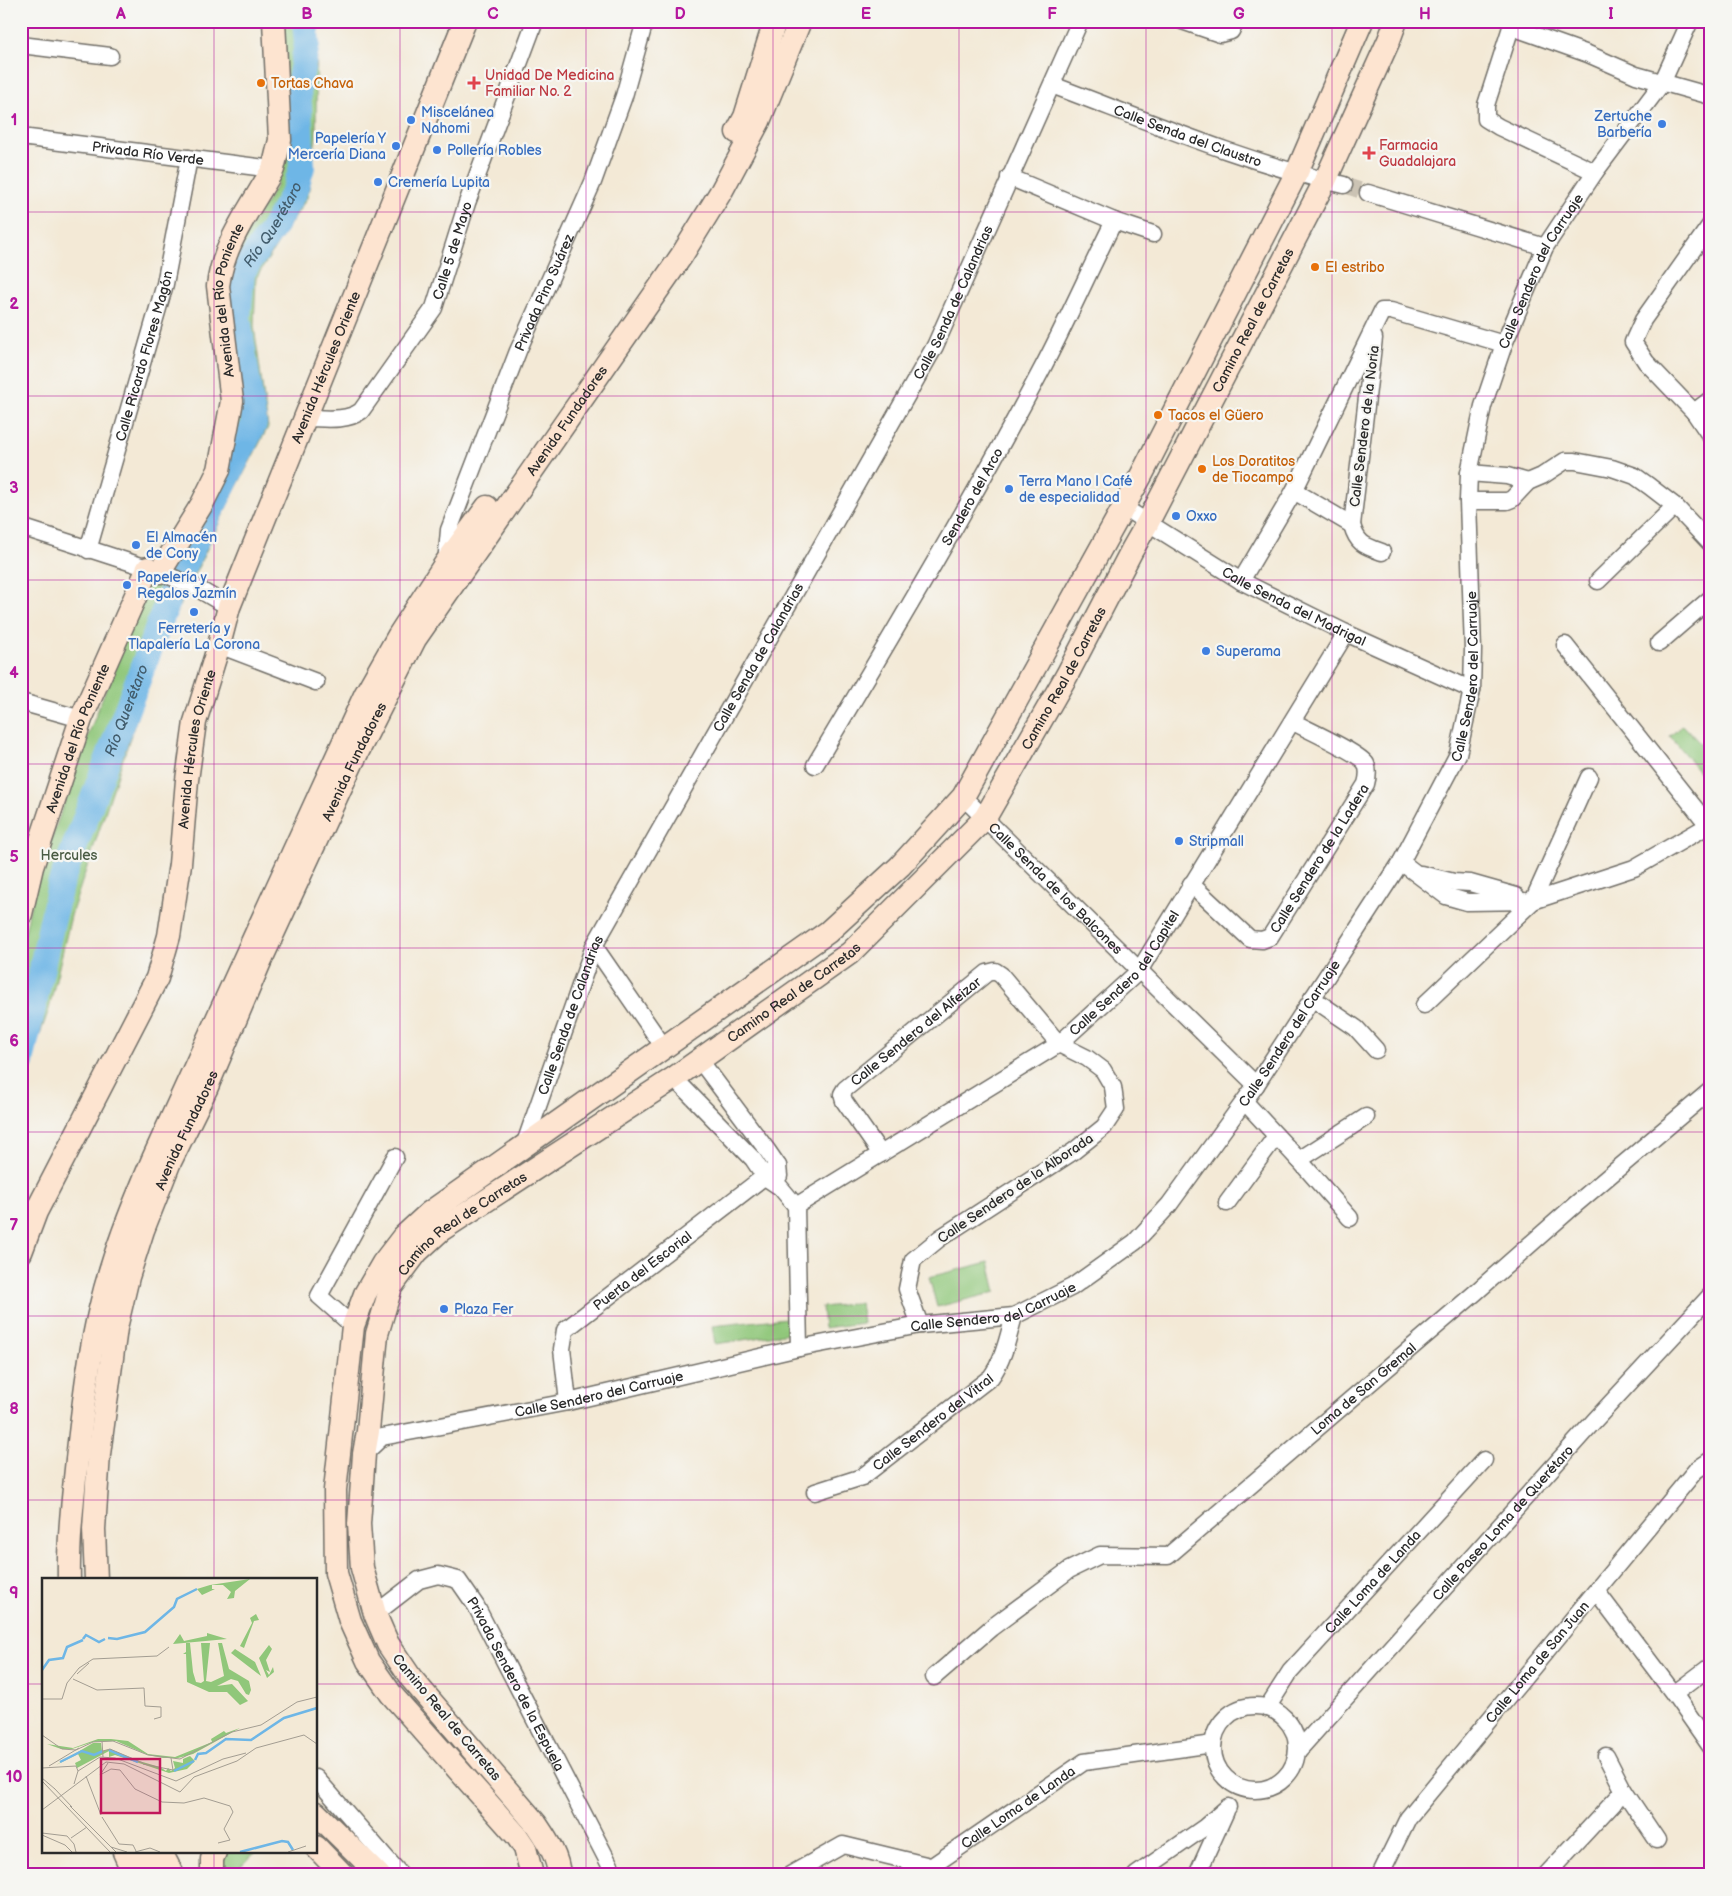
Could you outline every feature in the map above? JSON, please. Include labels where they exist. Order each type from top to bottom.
[{"type":"street","name":"Avenida del Río Poniente","points":[[21,914],[32,867],[82,720],[160,572],[202,504],[219,470],[232,401],[218,286],[220,270],[230,244],[274,169],[278,156],[280,140],[274,21]]},
{"type":"street","name":"Avenida Hércules Oriente","points":[[21,1252],[36,1212],[157,978],[169,936],[180,864],[187,780],[195,722],[220,646],[229,607],[466,21]]},
{"type":"street","name":"Calle 5 de Mayo","points":[[305,418],[341,418],[356,415],[361,411],[434,308],[467,203],[535,21]]},
{"type":"street","name":"Privada Pino Suárez","points":[[452,570],[449,530],[518,351],[593,182],[624,96],[645,21]]},
{"type":"street","name":"Avenida Fundadores","points":[[96,1578],[94,1529],[99,1454],[108,1376],[116,1328],[128,1277],[143,1230],[169,1164],[206,1090],[259,964],[353,761],[415,639],[452,570],[562,404],[709,189],[744,117],[775,21]]},
{"type":"street","name":"Avenida Fundadores","points":[[69,1578],[75,1483],[87,1383],[100,1309],[127,1221],[153,1159],[365,695],[399,635],[452,570],[682,255],[722,190],[759,121],[800,21]]},
{"type":"street","name":"Calle Senda de Calandrias","points":[[524,1146],[594,946],[935,346],[1080,21]]},
{"type":"street","points":[[1182,21],[1220,34],[1231,31],[1236,21]]},
{"type":"street","name":"Camino Real de Carretas","points":[[532,1875],[525,1848],[517,1836],[392,1694],[368,1661],[350,1621],[336,1573],[341,1481],[341,1434],[353,1326],[365,1294],[383,1263],[403,1237],[429,1213],[663,1046],[828,932],[900,866],[962,797],[1142,474],[1297,172],[1362,21]]},
{"type":"street","name":"Camino Real de Carretas","points":[[558,1875],[558,1865],[546,1839],[536,1824],[411,1678],[388,1644],[375,1614],[362,1568],[359,1524],[364,1454],[377,1334],[391,1287],[417,1252],[441,1230],[674,1078],[850,953],[985,818],[1067,675],[1132,550],[1334,183],[1396,21]]},
{"type":"street","name":"Calle Sendero del Carruaje","points":[[341,1481],[364,1454],[382,1437],[568,1402],[800,1348],[920,1325],[1014,1316],[1072,1287],[1134,1242],[1169,1205],[1256,1085],[1312,998],[1407,867],[1458,754],[1472,690],[1473,650],[1468,501],[1469,473],[1483,406],[1504,344],[1546,247],[1595,172],[1662,83],[1690,21]]},
{"type":"street","points":[[1595,172],[1498,127],[1486,118],[1486,105],[1512,24],[1636,74],[1711,96]]},
{"type":"street","points":[[21,45],[110,56]]},
{"type":"street","name":"Calle Senda del Claustro","points":[[1052,85],[1215,146],[1334,183]]},
{"type":"street","name":"Privada Río Verde","points":[[21,137],[274,169]]},
{"type":"street","name":"Calle Ricardo Flores Magón","points":[[88,550],[165,284],[189,158]]},
{"type":"street","points":[[1009,177],[1114,221],[1153,234]]},
{"type":"street","points":[[1368,192],[1546,247]]},
{"type":"street","name":"Sendero del Arco","points":[[815,765],[927,578],[1043,367],[1114,221]]},
{"type":"street","points":[[1711,224],[1643,320],[1633,342],[1646,362],[1694,412],[1711,437]]},
{"type":"street","points":[[1241,581],[1294,491],[1382,311],[1391,311],[1504,344]]},
{"type":"street","name":"Calle Sendero de la Noria","points":[[1375,326],[1352,525],[1355,536],[1363,545],[1382,552]]},
{"type":"street","points":[[1694,412],[1711,400]]},
{"type":"street","points":[[1468,501],[1507,501],[1512,499],[1528,482],[1565,462],[1575,461],[1612,468],[1635,476],[1675,506],[1711,544]]},
{"type":"street","points":[[1469,473],[1507,476],[1528,482]]},
{"type":"street","name":"Calle Sendero de la Noria","points":[[1294,491],[1352,525]]},
{"type":"street","points":[[1598,581],[1675,506]]},
{"type":"street","name":"Calle Senda del Madrigal","points":[[1123,507],[1241,581],[1346,633],[1472,690]]},
{"type":"street","points":[[21,527],[160,572],[195,587],[229,607]]},
{"type":"street","points":[[1659,643],[1711,598]]},
{"type":"street","name":"Calle Sendero del Capitel","points":[[796,1206],[1059,1044],[1139,971],[1346,633]]},
{"type":"street","points":[[1407,867],[1454,882],[1470,883],[1533,901],[1634,868],[1710,825],[1565,645]]},
{"type":"street","points":[[220,646],[316,682]]},
{"type":"street","points":[[21,702],[82,720]]},
{"type":"street","name":"Calle Sendero de la Ladera","points":[[1192,884],[1250,939],[1262,940],[1270,937],[1366,784],[1368,775],[1366,763],[1356,755],[1293,722]]},
{"type":"street","points":[[1424,1005],[1533,901],[1589,777]]},
{"type":"street","name":"Calle Senda de los Balcones","points":[[962,797],[1256,1085]]},
{"type":"street","points":[[594,946],[663,1046]]},
{"type":"street","name":"Calle Sendero del Alfeizar","points":[[882,1154],[844,1101],[842,1094],[844,1089],[987,973],[995,971],[1002,975],[1059,1044]]},
{"type":"street","points":[[1312,998],[1356,1028],[1376,1050]]},
{"type":"street","name":"Calle Sendero de la Alborada","points":[[920,1325],[907,1288],[913,1260],[940,1238],[1074,1151],[1104,1127],[1116,1109],[1113,1087],[1103,1070],[1087,1058],[1059,1044]]},
{"type":"street","points":[[700,1059],[778,1166],[780,1187]]},
{"type":"street","points":[[674,1078],[753,1159],[765,1177],[780,1187],[796,1206],[800,1348]]},
{"type":"street","name":"Loma de San Gremal","points":[[934,1677],[991,1628],[1069,1570],[1100,1555],[1168,1556],[1711,1090]]},
{"type":"street","points":[[1244,1102],[1350,1218]]},
{"type":"street","points":[[1299,1160],[1366,1117]]},
{"type":"street","points":[[1227,1203],[1276,1136]]},
{"type":"street","points":[[353,1326],[319,1296],[395,1157]]},
{"type":"street","name":"Puerta del Escorial","points":[[568,1402],[562,1348],[565,1330],[778,1166]]},
{"type":"street","name":"Calle Paseo Loma de Querétaro","points":[[1297,1752],[1589,1427],[1710,1297]]},
{"type":"street","name":"Calle Sendero del Vitral","points":[[815,1492],[862,1477],[991,1377],[1005,1350],[1014,1316]]},
{"type":"street","points":[[341,1434],[346,1444],[351,1448],[361,1444],[368,1431]]},
{"type":"street","name":"Calle Loma de Landa","points":[[1267,1708],[1290,1672],[1484,1460]]},
{"type":"street","name":"Calle Loma de San Juan","points":[[1380,1875],[1408,1818],[1597,1592],[1696,1470],[1711,1460]]},
{"type":"street","points":[[341,1481],[356,1474],[361,1493]]},
{"type":"street","name":"Privada Sendero de la Espuela","points":[[375,1614],[420,1580],[438,1575],[458,1580],[476,1606],[615,1875]]},
{"type":"street","points":[[1597,1592],[1674,1694],[1711,1747]]},
{"type":"street","points":[[1674,1694],[1711,1666]]},
{"type":"street","points":[[1242,1708],[1267,1708],[1284,1717],[1294,1733],[1297,1752],[1293,1766],[1285,1778],[1274,1786],[1260,1790],[1246,1790],[1228,1781],[1215,1764],[1213,1744],[1222,1721],[1229,1716],[1242,1708]]},
{"type":"street","name":"Calle Loma de Landa","points":[[925,1870],[1084,1762],[1213,1744]]},
{"type":"street","points":[[1606,1756],[1624,1791],[1657,1840]]},
{"type":"street","points":[[318,1780],[401,1875]]},
{"type":"street","points":[[1136,1875],[1205,1827],[1246,1790]]},
{"type":"street","points":[[1546,1875],[1624,1791]]},
{"type":"street","points":[[1197,1875],[1228,1807]]},
{"type":"street","points":[[318,1815],[379,1875]]},
{"type":"street","points":[[790,1875],[843,1846],[925,1870]]},
{"type":"street","points":[[318,1849],[343,1875]]},
{"type":"street","points":[[125,1854],[134,1875]]},
{"type":"street","points":[[142,1854],[152,1875]]},
{"type":"street","points":[[162,1854],[173,1875]]},
{"type":"street","points":[[212,1875],[212,1859],[214,1854]]},
{"type":"green space","name":"Hercules","points":[[282,21],[317,21],[316,136],[308,196],[256,278],[254,326],[268,427],[230,500],[160,648],[72,912],[49,1009],[21,1088],[21,951],[34,889],[83,749],[148,578],[228,448],[228,264],[277,185]]},
{"type":"green space","points":[[1683,725],[1711,755],[1711,786],[1670,736]]},
{"type":"green space","points":[[989,1262],[996,1292],[937,1307],[929,1277]]},
{"type":"green space","points":[[860,1303],[863,1323],[824,1328],[822,1307]]},
{"type":"green space","points":[[787,1318],[790,1333],[715,1344],[712,1326]]},
{"type":"green space","points":[[215,1854],[254,1854],[231,1875],[212,1875]]},
{"type":"waterway","name":"Río Querétaro","points":[[21,1062],[60,885],[174,585],[254,424],[238,318],[242,272],[272,230],[295,190],[302,167],[298,89],[307,44],[305,21]]},
{"type":"tunnel","points":[[1344,185],[1368,193]]},
{"type":"place","name":"Tortas Chava","points":[[261,83]]},
{"type":"place","name":"Unidad De Medicina Familiar No. 2","points":[[474,83]]},
{"type":"place","name":"Miscelánea Nahomi","points":[[411,120]]},
{"type":"place","name":"Zertuche Barbería","points":[[1662,124]]},
{"type":"place","name":"Papelería Y Mercería Diana","points":[[396,146]]},
{"type":"place","name":"Pollería Robles","points":[[437,150]]},
{"type":"place","name":"Farmacia Guadalajara","points":[[1369,153]]},
{"type":"place","name":"Cremería Lupita","points":[[378,182]]},
{"type":"place","name":"El estribo","points":[[1315,267]]},
{"type":"place","name":"Tacos el Güero","points":[[1158,415]]},
{"type":"place","name":"Los Doratitos de Tiocampo","points":[[1202,469]]},
{"type":"place","name":"Terra Mano l Café de especialidad","points":[[1009,489]]},
{"type":"place","name":"Oxxo","points":[[1176,516]]},
{"type":"place","name":"El Almacén de Cony","points":[[136,545]]},
{"type":"place","name":"Papelería y Regalos Jazmín","points":[[127,585]]},
{"type":"place","name":"Ferretería y Tlapalería La Corona","points":[[194,612]]},
{"type":"place","name":"Superama","points":[[1206,651]]},
{"type":"place","name":"Stripmall","points":[[1179,841]]},
{"type":"place","name":"Plaza Fer","points":[[444,1309]]}]
